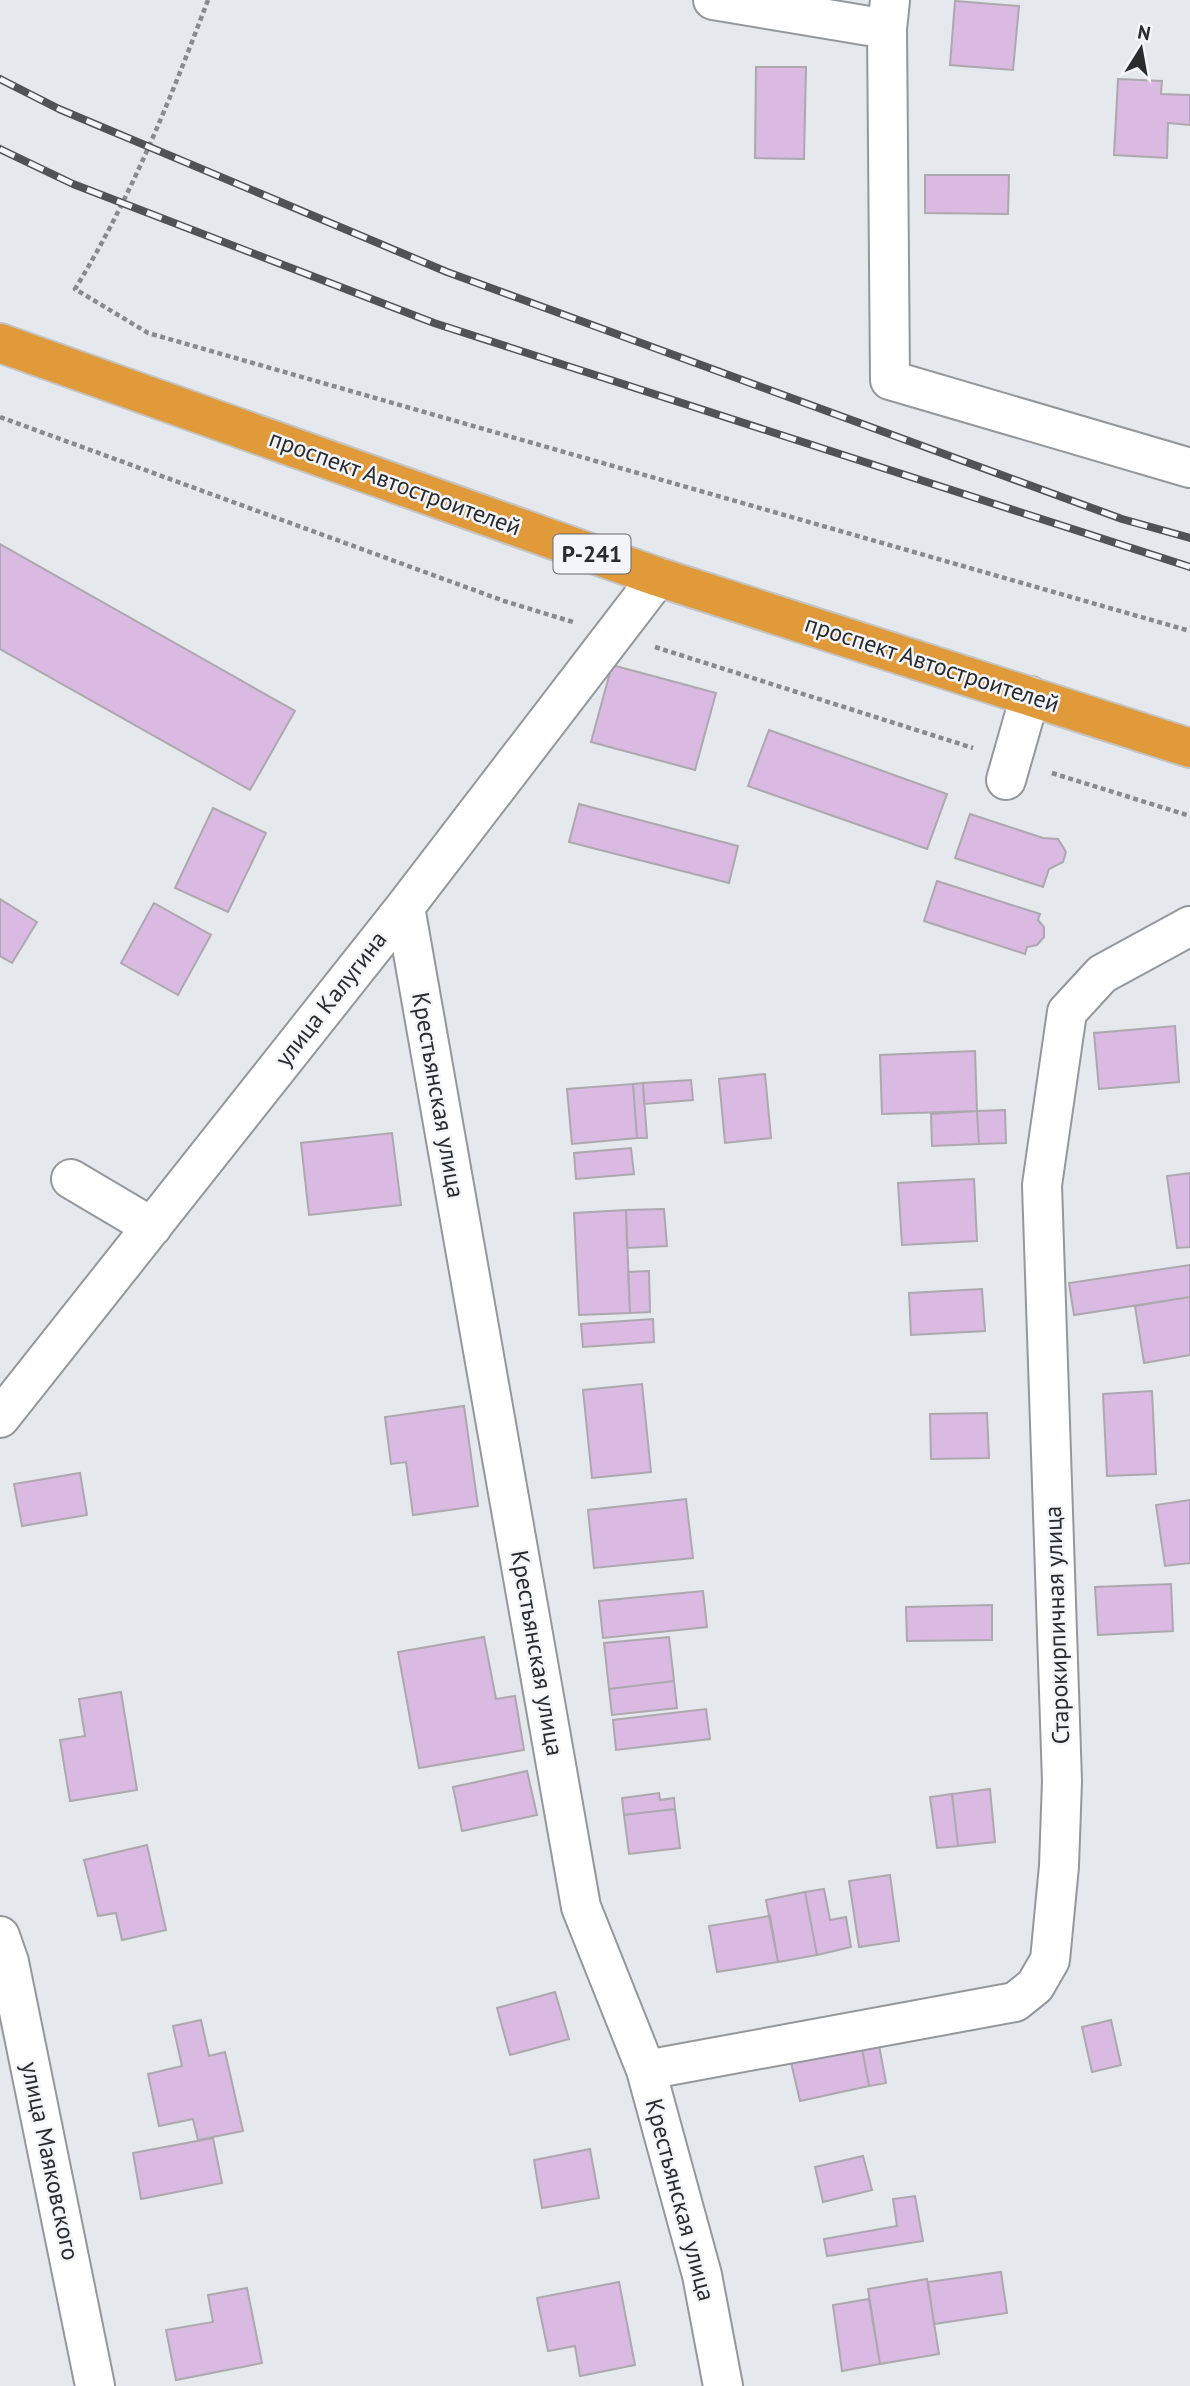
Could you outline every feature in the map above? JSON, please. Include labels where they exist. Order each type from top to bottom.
[{"type":"highway","name":"проспект Автостроителей","points":[[0,343],[658,577],[1190,748]]},
{"type":"street","points":[[713,0],[889,15],[890,380],[1190,468]]},
{"type":"street","name":"улица Калугина","points":[[0,1418],[405,906],[658,577]]},
{"type":"street","points":[[1006,780],[1030,696]]},
{"type":"street","name":"Крестьянская улица","points":[[405,906],[582,1907],[646,2070],[702,2274],[723,2386]]},
{"type":"street","name":"Старокирпичная улица","points":[[646,2070],[1015,2002],[1035,1986],[1050,1960],[1059,1866],[1062,1781],[1042,1185],[1067,1012],[1102,974],[1190,926]]},
{"type":"street","points":[[71,1179],[152,1227]]},
{"type":"street","name":"улица Маяковского","points":[[0,1937],[9,1962],[94,2386]]},
{"type":"path","points":[[208,0],[170,100],[124,204],[75,289],[148,333],[1190,631]]},
{"type":"building","points":[[955,1],[1019,6],[1013,70],[950,65]]},
{"type":"building","points":[[756,67],[806,67],[804,159],[755,158]]},
{"type":"building","points":[[1118,79],[1162,81],[1161,94],[1190,95],[1190,125],[1168,123],[1167,158],[1114,155]]},
{"type":"building","points":[[925,175],[1009,175],[1008,214],[925,213]]},
{"type":"building","points":[[0,544],[295,711],[250,790],[0,649]]},
{"type":"building","points":[[612,665],[716,693],[695,770],[591,742]]},
{"type":"building","points":[[769,730],[947,794],[927,849],[748,786]]},
{"type":"building","points":[[579,804],[738,846],[729,883],[569,842]]},
{"type":"building","points":[[213,808],[266,833],[228,912],[175,888]]},
{"type":"building","points":[[970,814],[1043,838],[1058,839],[1066,852],[1063,862],[1049,869],[1043,887],[955,858]]},
{"type":"building","points":[[937,881],[1040,914],[1038,920],[1044,927],[1044,937],[1037,945],[1027,947],[1025,954],[924,921]]},
{"type":"building","points":[[0,899],[37,922],[12,963],[0,956]]},
{"type":"building","points":[[154,903],[211,935],[178,995],[121,963]]},
{"type":"building","points":[[1175,1026],[1179,1082],[1099,1089],[1094,1033]]},
{"type":"building","points":[[975,1051],[977,1111],[882,1114],[880,1055]]},
{"type":"building","points":[[765,1074],[771,1138],[725,1143],[719,1079]]},
{"type":"building","points":[[691,1080],[693,1100],[644,1104],[643,1083]]},
{"type":"building","points":[[643,1083],[647,1138],[637,1138],[633,1084]]},
{"type":"building","points":[[633,1084],[637,1138],[572,1144],[567,1089]]},
{"type":"building","points":[[1005,1110],[1006,1143],[979,1144],[977,1111]]},
{"type":"building","points":[[977,1111],[979,1144],[932,1146],[931,1114]]},
{"type":"building","points":[[392,1133],[401,1205],[309,1215],[301,1143]]},
{"type":"building","points":[[631,1148],[634,1174],[576,1179],[574,1153]]},
{"type":"building","points":[[1190,1173],[1190,1247],[1177,1248],[1167,1176]]},
{"type":"building","points":[[974,1179],[977,1241],[902,1245],[898,1183]]},
{"type":"building","points":[[664,1209],[667,1246],[627,1248],[626,1210]]},
{"type":"building","points":[[626,1210],[630,1313],[579,1315],[574,1213]]},
{"type":"building","points":[[1190,1265],[1190,1297],[1074,1315],[1069,1283]]},
{"type":"building","points":[[649,1271],[650,1312],[630,1313],[628,1272]]},
{"type":"building","points":[[982,1289],[985,1331],[911,1335],[909,1293]]},
{"type":"building","points":[[1190,1297],[1190,1355],[1144,1363],[1135,1306]]},
{"type":"building","points":[[653,1319],[654,1342],[583,1347],[581,1324]]},
{"type":"building","points":[[642,1384],[651,1472],[592,1478],[583,1390]]},
{"type":"building","points":[[1152,1391],[1156,1474],[1107,1476],[1103,1394]]},
{"type":"building","points":[[464,1406],[478,1506],[413,1515],[406,1462],[391,1464],[385,1417]]},
{"type":"building","points":[[987,1413],[989,1458],[931,1459],[930,1414]]},
{"type":"building","points":[[80,1473],[87,1515],[22,1526],[14,1484]]},
{"type":"building","points":[[686,1499],[693,1558],[594,1568],[588,1510]]},
{"type":"building","points":[[1190,1500],[1190,1563],[1165,1566],[1156,1505]]},
{"type":"building","points":[[1171,1584],[1173,1631],[1098,1635],[1095,1587]]},
{"type":"building","points":[[703,1591],[707,1627],[603,1638],[599,1601]]},
{"type":"building","points":[[992,1605],[992,1640],[907,1641],[906,1607]]},
{"type":"building","points":[[484,1637],[496,1699],[515,1696],[524,1750],[419,1768],[398,1652]]},
{"type":"building","points":[[669,1637],[674,1681],[609,1689],[604,1643]]},
{"type":"building","points":[[674,1681],[677,1708],[612,1715],[609,1689]]},
{"type":"building","points":[[121,1692],[137,1790],[70,1801],[60,1740],[85,1736],[79,1699]]},
{"type":"building","points":[[706,1709],[710,1739],[616,1750],[613,1720]]},
{"type":"building","points":[[527,1771],[537,1815],[462,1831],[453,1787]]},
{"type":"building","points":[[990,1789],[995,1842],[958,1846],[952,1794]]},
{"type":"building","points":[[659,1793],[660,1800],[674,1798],[675,1809],[624,1815],[622,1798]]},
{"type":"building","points":[[952,1794],[958,1846],[937,1848],[930,1797]]},
{"type":"building","points":[[675,1809],[680,1848],[629,1854],[624,1815]]},
{"type":"building","points":[[147,1845],[166,1930],[122,1940],[116,1913],[98,1916],[84,1860]]},
{"type":"building","points":[[890,1875],[899,1941],[859,1947],[849,1881]]},
{"type":"building","points":[[824,1889],[830,1920],[846,1917],[851,1947],[817,1955],[805,1892]]},
{"type":"building","points":[[805,1892],[817,1955],[778,1962],[766,1900]]},
{"type":"building","points":[[770,1916],[778,1962],[717,1972],[709,1926]]},
{"type":"building","points":[[555,1992],[569,2039],[510,2055],[497,2008]]},
{"type":"building","points":[[201,2020],[209,2056],[225,2052],[243,2131],[198,2140],[193,2119],[159,2126],[148,2074],[182,2066],[173,2026]]},
{"type":"building","points":[[1111,2020],[1121,2065],[1092,2072],[1082,2027]]},
{"type":"building","points":[[878,2040],[886,2083],[869,2086],[861,2043]]},
{"type":"building","points":[[861,2043],[869,2086],[800,2101],[790,2058]]},
{"type":"building","points":[[213,2138],[222,2183],[141,2199],[133,2153]]},
{"type":"building","points":[[590,2149],[599,2198],[542,2208],[534,2160]]},
{"type":"building","points":[[863,2156],[872,2190],[823,2202],[815,2167]]},
{"type":"building","points":[[915,2196],[923,2241],[827,2256],[824,2239],[897,2226],[893,2199]]},
{"type":"building","points":[[1001,2272],[1007,2313],[934,2324],[928,2282]]},
{"type":"building","points":[[927,2279],[939,2354],[880,2364],[868,2289]]},
{"type":"building","points":[[619,2282],[635,2365],[580,2376],[575,2346],[548,2351],[537,2298]]},
{"type":"building","points":[[247,2288],[262,2363],[176,2380],[166,2330],[213,2322],[208,2295]]},
{"type":"building","points":[[869,2299],[880,2364],[842,2371],[833,2305]]},
{"type":"railway","points":[[0,79],[59,109],[447,272],[1122,519],[1190,538]]},
{"type":"railway","points":[[0,149],[73,184],[434,323],[1190,567]]}]
